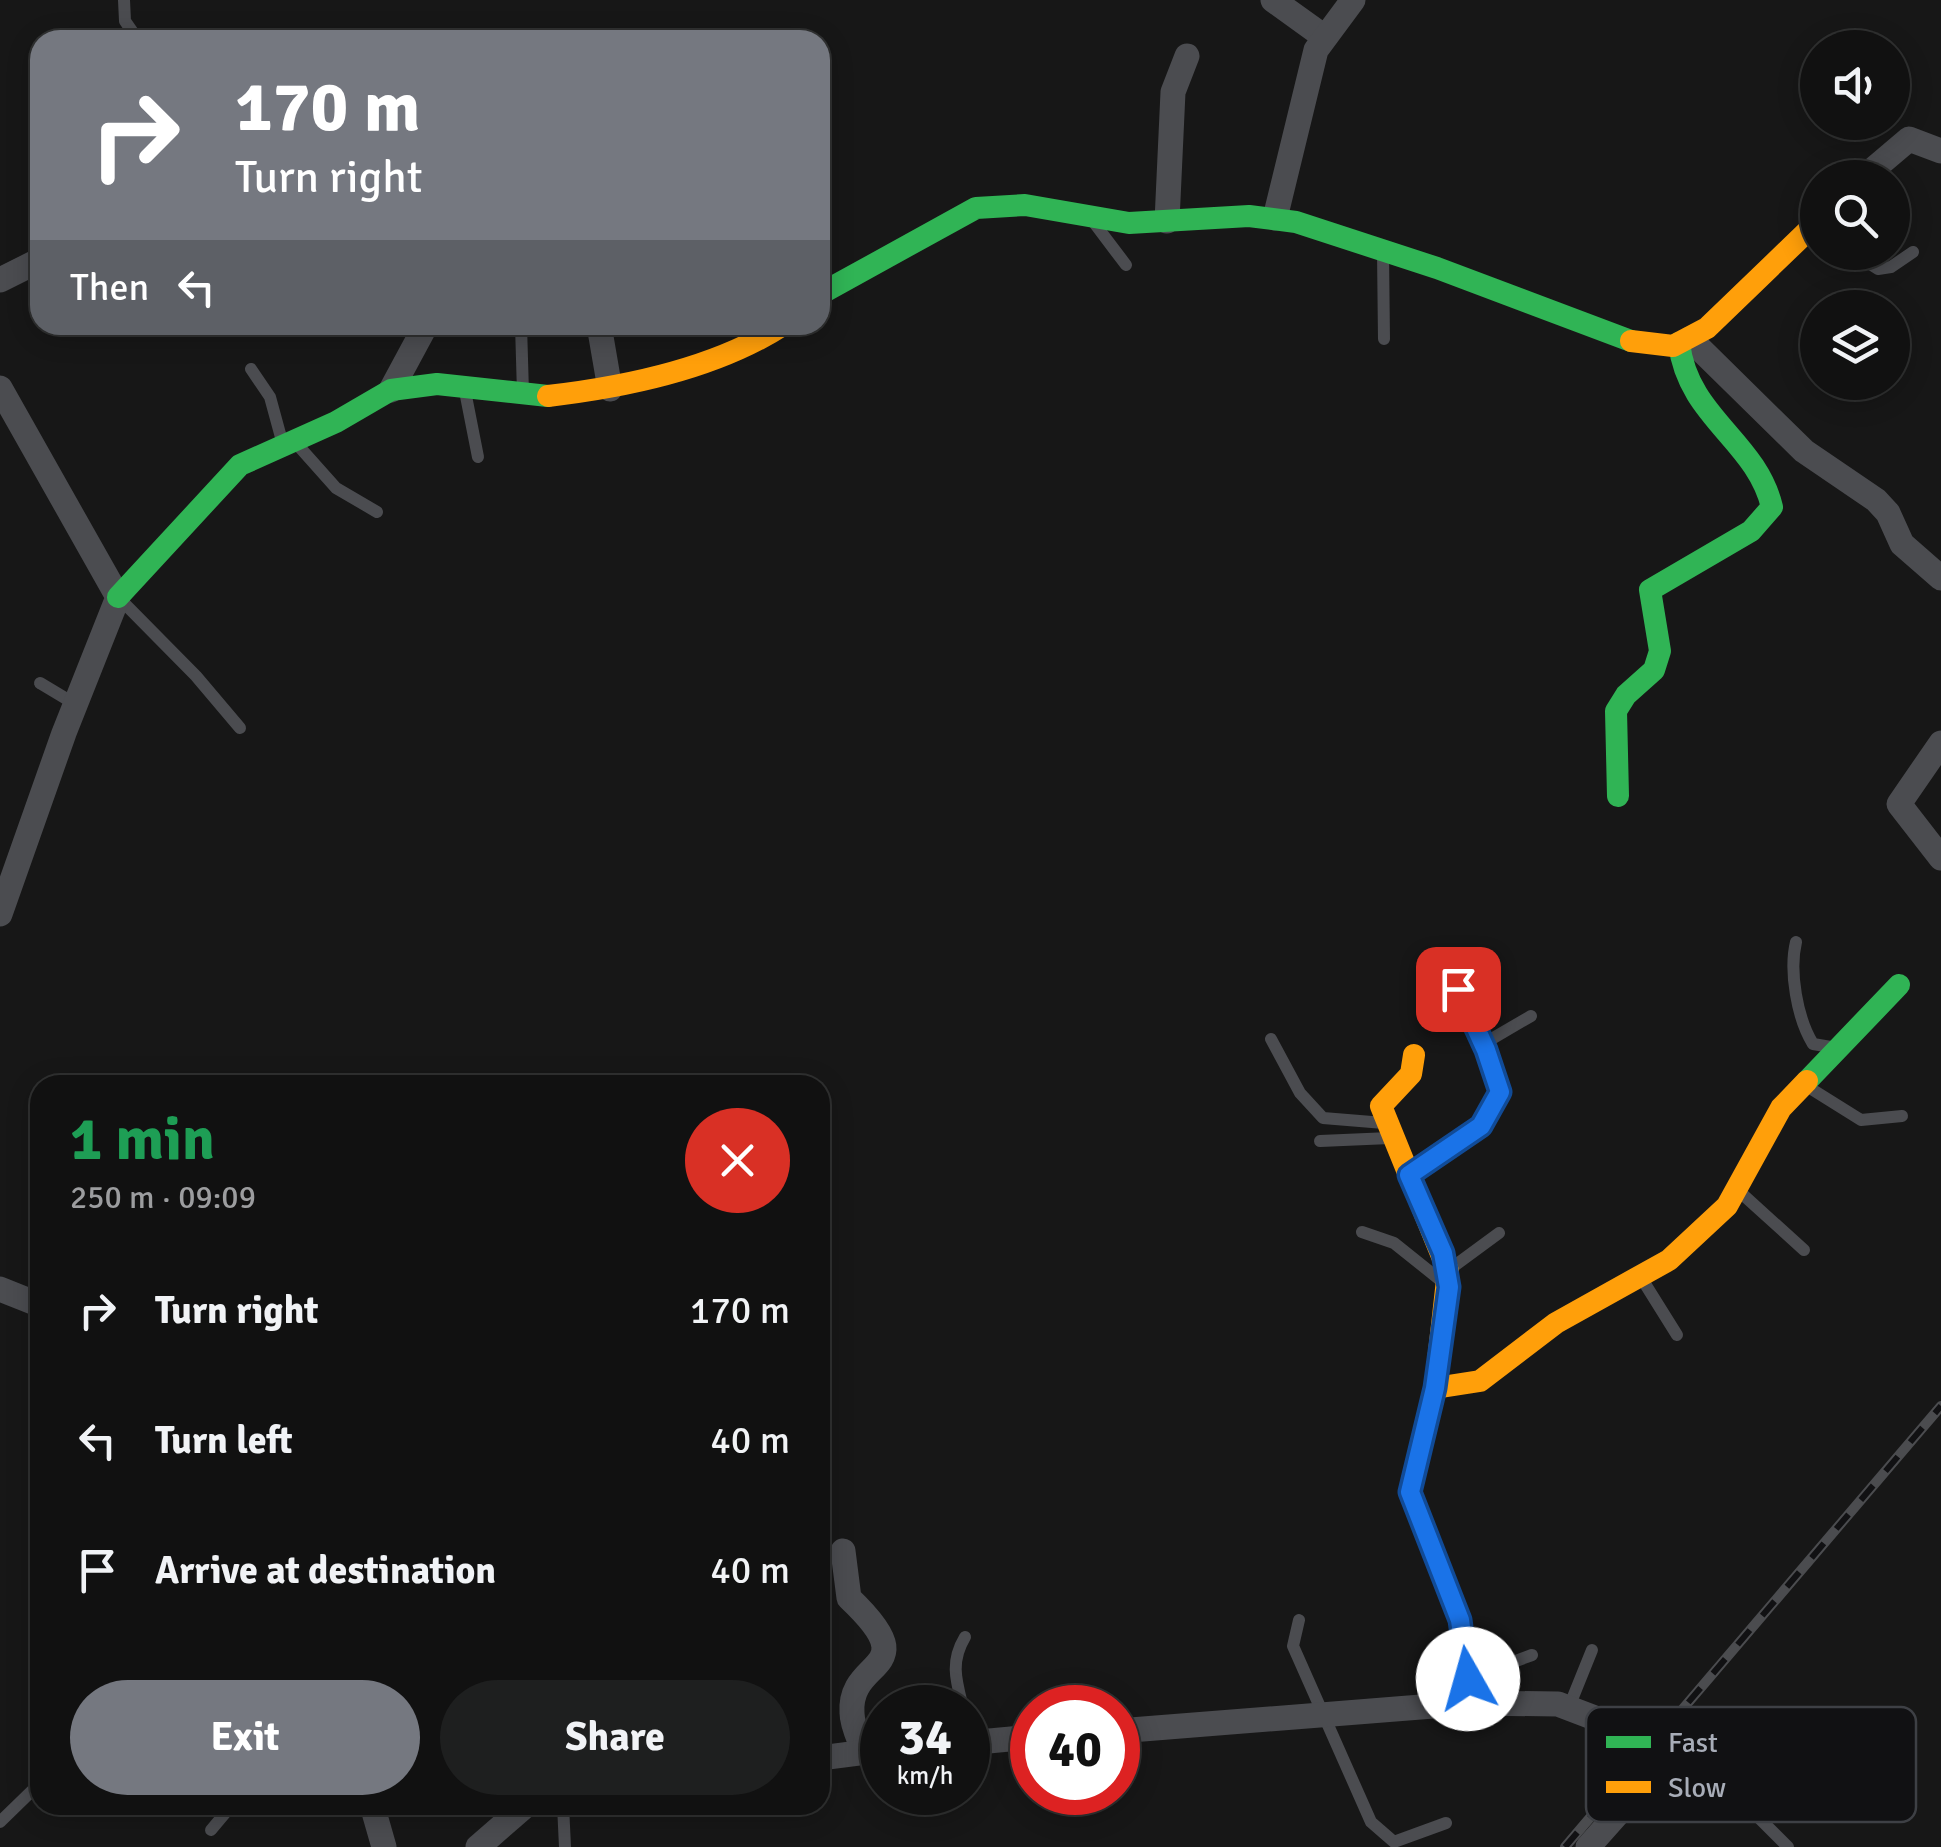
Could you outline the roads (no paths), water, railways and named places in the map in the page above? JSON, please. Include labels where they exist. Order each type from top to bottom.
[{"type":"street","points":[[1273,0],[1322,36]]},
{"type":"street","points":[[1275,218],[1322,36],[1353,0]]},
{"type":"street","points":[[1167,221],[1173,92],[1187,56]]},
{"type":"street","points":[[1884,160],[1908,139],[1941,151]]},
{"type":"street","points":[[830,288],[976,208],[1025,205],[1095,219],[1275,218],[1384,251],[1637,344],[1685,341],[1800,236]]},
{"type":"street","points":[[0,280],[30,265]]},
{"type":"street","points":[[391,390],[421,335]]},
{"type":"street","points":[[601,335],[610,390]]},
{"type":"street","points":[[0,914],[75,704],[118,598],[240,465],[336,422],[391,390],[414,384],[523,396],[610,390],[754,344],[768,335]]},
{"type":"street","points":[[1685,341],[1790,439],[1876,500],[1888,513],[1902,544],[1941,578]]},
{"type":"street","points":[[1618,796],[1621,758],[1615,714],[1624,697],[1655,671],[1660,652],[1650,590],[1751,531],[1772,507],[1771,493],[1760,475],[1705,414],[1685,380],[1685,341]]},
{"type":"street","points":[[0,388],[118,598]]},
{"type":"street","points":[[1941,742],[1899,804],[1941,858]]},
{"type":"street","points":[[1435,1388],[1480,1381],[1556,1324],[1641,1276],[1712,1223],[1738,1191],[1766,1128],[1899,985]]},
{"type":"street","points":[[1414,1056],[1411,1074],[1382,1102],[1389,1130],[1449,1279],[1435,1388],[1410,1492],[1460,1620],[1469,1691]]},
{"type":"street","points":[[0,1289],[30,1301]]},
{"type":"street","points":[[844,1551],[848,1598],[880,1628],[884,1645],[878,1664],[862,1685]]},
{"type":"street","points":[[860,1687],[852,1713],[860,1727]]},
{"type":"street","points":[[1140,1729],[1322,1716],[1469,1691],[1570,1707],[1586,1714]]},
{"type":"street","points":[[830,1757],[860,1753]]},
{"type":"street","points":[[375,1815],[384,1847]]},
{"type":"street","points":[[478,1847],[515,1815]]},
{"type":"street","points":[[1588,1847],[1610,1822]]},
{"type":"lane","points":[[124,0],[125,21],[131,30]]},
{"type":"lane","points":[[1095,219],[1100,235],[1126,265]]},
{"type":"lane","points":[[1384,251],[1384,339]]},
{"type":"lane","points":[[521,335],[523,396]]},
{"type":"lane","points":[[251,368],[270,397],[288,442],[336,488],[377,512]]},
{"type":"lane","points":[[464,388],[478,457]]},
{"type":"lane","points":[[118,598],[196,676],[240,728]]},
{"type":"lane","points":[[40,683],[75,704]]},
{"type":"lane","points":[[1796,942],[1793,961],[1809,1038],[1822,1048],[1839,1046]]},
{"type":"lane","points":[[1409,1175],[1481,1126],[1496,1106],[1498,1079],[1457,993],[1473,972]]},
{"type":"lane","points":[[1483,1044],[1530,1016]]},
{"type":"lane","points":[[1271,1040],[1300,1094],[1323,1118],[1389,1130]]},
{"type":"lane","points":[[1803,1084],[1852,1116],[1869,1120],[1902,1116]]},
{"type":"lane","points":[[1320,1142],[1389,1130]]},
{"type":"lane","points":[[1738,1191],[1804,1250]]},
{"type":"lane","points":[[1362,1232],[1394,1243],[1449,1279],[1499,1233]]},
{"type":"lane","points":[[1641,1276],[1678,1336]]},
{"type":"lane","points":[[1299,1620],[1293,1646],[1371,1822],[1394,1842],[1446,1823]]},
{"type":"lane","points":[[957,1685],[953,1671],[956,1652],[965,1637]]},
{"type":"lane","points":[[1570,1707],[1592,1650]]},
{"type":"lane","points":[[1469,1691],[1532,1655]]},
{"type":"lane","points":[[0,1822],[30,1793]]},
{"type":"lane","points":[[211,1830],[224,1815]]},
{"type":"lane","points":[[564,1815],[566,1847]]},
{"type":"lane","points":[[1763,1822],[1788,1847]]},
{"type":"railway","points":[[1684,1707],[1941,1406]]},
{"type":"railway","points":[[1565,1847],[1586,1822]]}]
